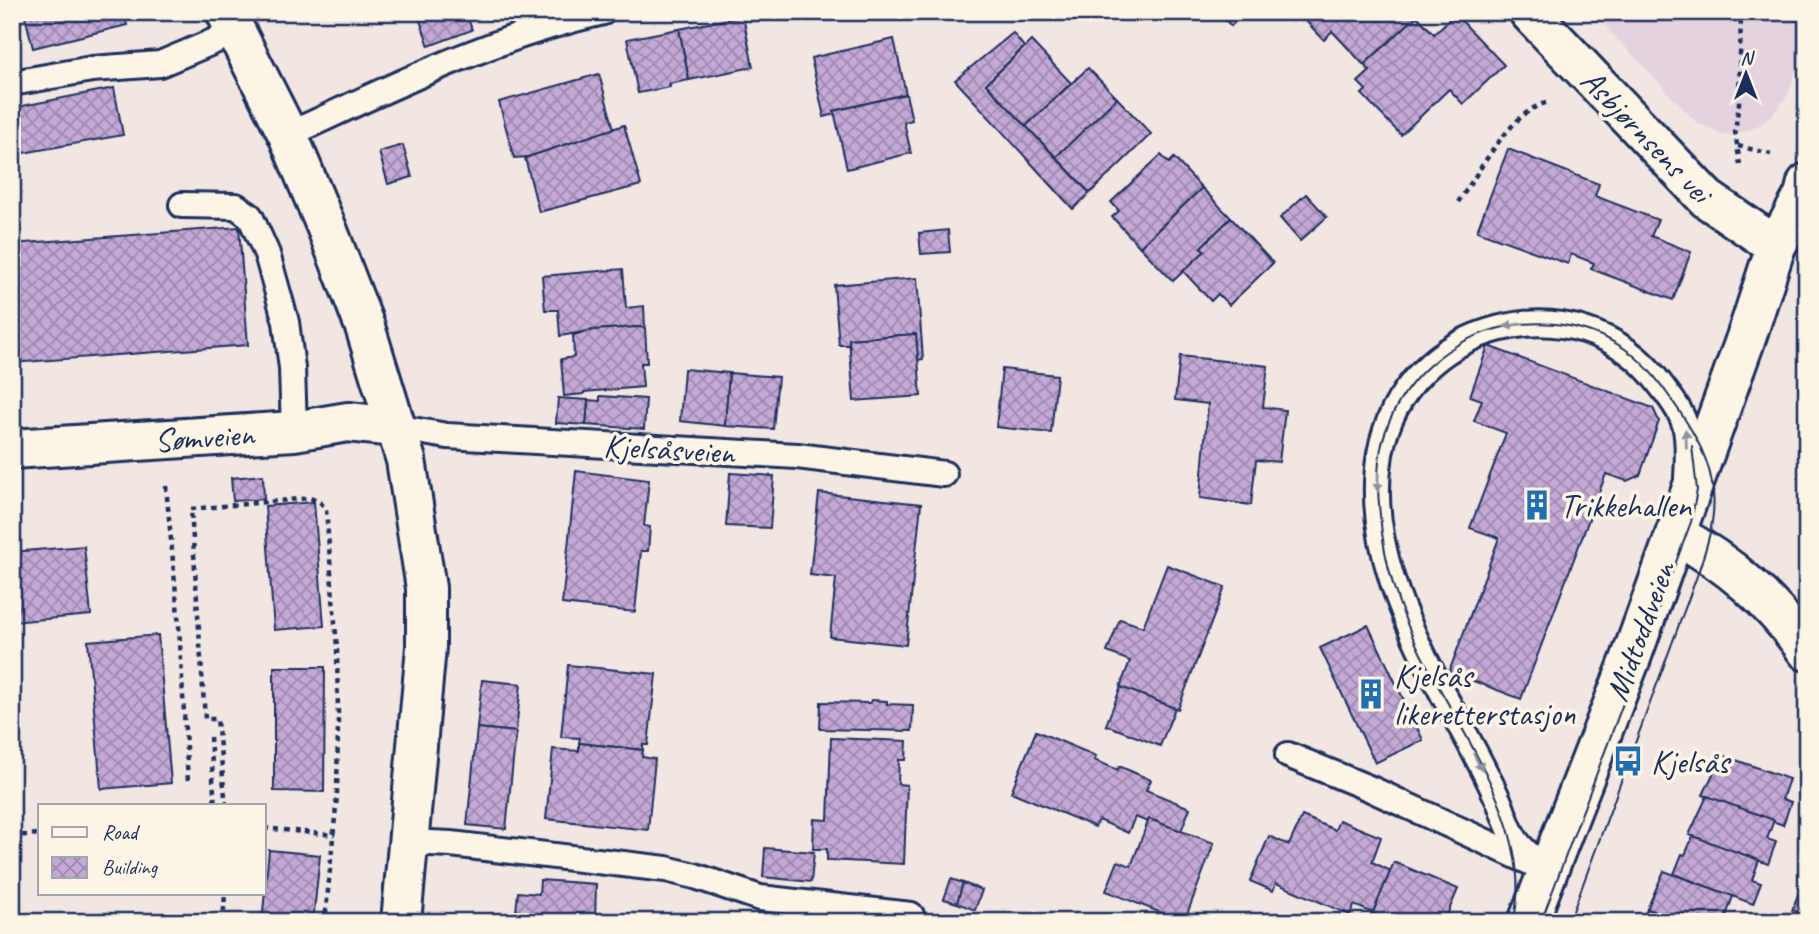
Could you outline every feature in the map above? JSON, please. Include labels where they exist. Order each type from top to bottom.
[{"type":"street","name":"Asbjørnsens vei","points":[[1529,12],[1707,199],[1776,246]]},
{"type":"street","points":[[231,22],[288,135],[365,327],[405,460],[426,588],[426,647],[401,922]]},
{"type":"street","name":"Midtoddveien","points":[[1528,922],[1626,671],[1743,347],[1776,246],[1804,195],[1807,183]]},
{"type":"street","name":"Sømveien","points":[[12,449],[294,431],[348,422],[395,427]]},
{"type":"street","points":[[1680,520],[1706,550],[1764,598],[1807,651]]},
{"type":"lane","points":[[288,135],[416,75],[495,45],[603,12]]},
{"type":"lane","points":[[12,83],[92,69],[160,64],[231,22]]},
{"type":"lane","points":[[183,205],[236,206],[250,216],[267,254],[286,321],[292,368],[294,431]]},
{"type":"lane","points":[[1549,871],[1516,841],[1481,767],[1421,654],[1401,608],[1388,566],[1379,514],[1377,479],[1385,433],[1405,391],[1428,366],[1454,346],[1472,337],[1508,326],[1547,323],[1597,335],[1625,350],[1651,373],[1672,401],[1685,425],[1688,466],[1680,520]]},
{"type":"lane","name":"Kjelsåsveien","points":[[395,427],[447,436],[797,456],[944,474]]},
{"type":"lane","points":[[1288,755],[1371,789],[1549,871]]},
{"type":"lane","points":[[408,842],[451,844],[666,869],[760,898],[911,915]]},
{"type":"path","points":[[1741,12],[1739,103],[1735,131],[1738,146],[1780,157]]},
{"type":"path","points":[[1458,202],[1510,125],[1541,103],[1563,100]]},
{"type":"path","points":[[162,439],[179,626],[188,782]]},
{"type":"path","points":[[226,804],[217,719],[205,719],[191,509],[310,498],[320,502],[326,509],[337,648],[338,783],[325,922]]},
{"type":"path","points":[[210,737],[215,804]]},
{"type":"path","points":[[266,828],[335,835]]},
{"type":"path","points":[[12,836],[38,834]]},
{"type":"path","points":[[223,922],[225,895]]},
{"type":"shaded area","points":[[1592,12],[1799,12],[1807,35],[1788,95],[1773,114],[1747,131],[1722,136],[1706,126],[1699,125]]},
{"type":"building","points":[[24,12],[124,12],[127,25],[33,48]]},
{"type":"building","points":[[417,12],[466,12],[472,30],[429,46]]},
{"type":"building","points":[[1218,12],[1245,12],[1231,26]]},
{"type":"building","points":[[1310,12],[1414,12],[1417,16],[1364,65],[1332,31],[1324,40],[1303,18]]},
{"type":"building","points":[[1455,14],[1504,65],[1463,104],[1449,89],[1401,135],[1362,94],[1366,90],[1358,82],[1370,71],[1364,65],[1417,16],[1434,34]]},
{"type":"building","points":[[743,16],[753,67],[689,80],[679,29]]},
{"type":"building","points":[[679,29],[689,80],[638,93],[627,39]]},
{"type":"building","points":[[1013,33],[1024,47],[986,84],[1090,193],[1073,209],[955,80]]},
{"type":"building","points":[[894,39],[906,94],[834,111],[835,114],[824,117],[811,58]]},
{"type":"building","points":[[1031,41],[1071,83],[1026,126],[986,84]]},
{"type":"building","points":[[1088,68],[1117,98],[1056,157],[1026,126]]},
{"type":"building","points":[[599,74],[614,129],[528,157],[514,158],[499,102]]},
{"type":"building","points":[[114,88],[123,135],[12,155],[12,108]]},
{"type":"building","points":[[906,94],[912,120],[904,122],[911,153],[847,169],[834,111]]},
{"type":"building","points":[[1117,98],[1151,134],[1090,193],[1056,157]]},
{"type":"building","points":[[624,125],[641,185],[539,212],[525,158]]},
{"type":"building","points":[[403,145],[412,177],[388,184],[379,152]]},
{"type":"building","points":[[1508,149],[1599,184],[1595,196],[1658,220],[1651,236],[1691,252],[1673,300],[1591,269],[1594,263],[1571,254],[1568,264],[1477,231]]},
{"type":"building","points":[[1161,155],[1169,163],[1174,158],[1202,188],[1140,247],[1112,217],[1119,211],[1111,202]]},
{"type":"building","points":[[1202,188],[1231,218],[1201,247],[1205,251],[1173,281],[1140,247]]},
{"type":"building","points":[[1306,194],[1327,217],[1300,241],[1280,218]]},
{"type":"building","points":[[1231,218],[1273,263],[1229,305],[1218,294],[1211,301],[1183,271],[1205,251],[1201,247]]},
{"type":"building","points":[[239,227],[248,345],[12,363],[12,244]]},
{"type":"building","points":[[948,230],[950,252],[921,254],[919,233]]},
{"type":"building","points":[[623,269],[626,308],[644,306],[645,328],[594,330],[560,336],[558,310],[545,310],[542,276]]},
{"type":"building","points":[[917,278],[923,359],[918,360],[916,334],[849,339],[850,345],[839,345],[834,285]]},
{"type":"building","points":[[645,328],[647,363],[641,363],[643,387],[564,396],[561,359],[574,357],[573,335],[594,330]]},
{"type":"building","points":[[916,334],[921,396],[854,401],[849,339]]},
{"type":"building","name":"Trikkehallen","points":[[1488,346],[1653,408],[1659,421],[1640,475],[1627,481],[1606,474],[1521,699],[1449,672],[1499,538],[1470,528],[1506,433],[1474,421],[1482,400],[1470,396]]},
{"type":"building","points":[[1180,356],[1268,366],[1263,407],[1285,410],[1279,462],[1256,460],[1251,505],[1200,498],[1208,404],[1175,400]]},
{"type":"building","points":[[684,369],[729,373],[725,426],[680,421]]},
{"type":"building","points":[[1002,369],[1057,375],[1051,433],[996,427]]},
{"type":"building","points":[[729,373],[778,377],[773,429],[725,426]]},
{"type":"building","points":[[600,396],[646,399],[644,429],[586,425],[588,400],[600,401]]},
{"type":"building","points":[[558,398],[588,400],[586,425],[556,423]]},
{"type":"building","points":[[576,471],[649,480],[644,526],[650,527],[648,551],[641,551],[635,612],[562,604]]},
{"type":"building","points":[[730,473],[774,476],[770,528],[726,526]]},
{"type":"building","points":[[263,475],[264,499],[233,501],[231,478]]},
{"type":"building","points":[[819,493],[921,504],[906,645],[830,637],[836,578],[810,575]]},
{"type":"building","points":[[314,502],[324,626],[274,630],[265,506]]},
{"type":"building","points":[[84,546],[91,615],[12,622],[12,552]]},
{"type":"building","points":[[1167,565],[1225,587],[1178,709],[1120,687],[1130,661],[1107,652],[1120,619],[1143,627]]},
{"type":"building","name":"Kjelsås likeretterstasjon","points":[[1368,625],[1423,740],[1375,763],[1320,648]]},
{"type":"building","points":[[158,635],[171,783],[101,789],[88,641]]},
{"type":"building","points":[[568,665],[656,674],[648,745],[643,745],[643,750],[579,743],[580,738],[561,737]]},
{"type":"building","points":[[274,667],[325,667],[324,792],[274,791]]},
{"type":"building","points":[[482,680],[521,684],[516,732],[477,728]]},
{"type":"building","points":[[1121,687],[1175,708],[1160,746],[1106,725]]},
{"type":"building","points":[[871,700],[913,705],[912,731],[820,729],[821,702],[870,703]]},
{"type":"building","points":[[477,728],[516,732],[506,829],[467,825]]},
{"type":"building","points":[[1036,731],[1096,756],[1094,760],[1118,770],[1119,766],[1151,780],[1146,790],[1190,808],[1181,831],[1149,819],[1148,822],[1135,817],[1128,833],[1099,820],[1095,827],[1011,792]]},
{"type":"building","points":[[831,738],[907,741],[906,760],[899,760],[898,784],[907,785],[904,864],[827,860],[827,849],[813,849],[814,819],[828,820]]},
{"type":"building","points":[[579,743],[643,750],[642,757],[655,759],[648,830],[546,819],[553,749],[579,751]]},
{"type":"building","points":[[1722,755],[1789,779],[1782,799],[1791,802],[1783,825],[1703,795]]},
{"type":"building","points":[[1707,796],[1774,820],[1767,839],[1776,842],[1768,864],[1689,835]]},
{"type":"building","points":[[1302,816],[1335,830],[1339,820],[1381,837],[1372,862],[1391,871],[1373,913],[1354,905],[1350,915],[1276,883],[1273,891],[1250,881],[1269,836],[1289,845]]},
{"type":"building","points":[[1149,819],[1214,843],[1184,922],[1106,891],[1118,861],[1131,866]]},
{"type":"building","points":[[1693,836],[1759,860],[1752,880],[1761,883],[1753,904],[1674,874]]},
{"type":"building","points":[[765,848],[814,852],[811,882],[763,877]]},
{"type":"building","points":[[269,850],[320,855],[313,922],[262,922]]},
{"type":"building","points":[[1394,862],[1458,889],[1444,922],[1369,922]]},
{"type":"building","points":[[1664,871],[1733,896],[1726,916],[1734,919],[1733,922],[1681,922],[1647,909]]},
{"type":"building","points":[[1807,872],[1807,915],[1792,910]]},
{"type":"building","points":[[951,879],[963,883],[957,903],[944,899]]},
{"type":"building","points":[[540,880],[596,884],[595,922],[515,922],[518,892],[539,894]]},
{"type":"building","points":[[963,883],[982,890],[975,910],[957,903]]},
{"type":"building","points":[[1647,909],[1681,922],[1642,922]]},
{"type":"tram line","points":[[1513,922],[1517,888],[1514,853],[1504,818],[1473,748],[1421,654],[1399,604],[1382,533],[1378,472],[1386,430],[1403,397],[1426,369],[1454,347],[1486,332],[1520,324],[1555,324],[1591,332],[1633,355],[1660,384],[1690,428],[1709,470],[1714,503],[1709,535],[1697,576],[1569,922]]},
{"type":"tram line","points":[[1541,922],[1691,522],[1697,490],[1692,446]]},
{"type":"place","name":"Trikkehallen","points":[[1537,505]]},
{"type":"place","name":"Kjelsås likeretterstasjon","points":[[1371,694]]},
{"type":"place","name":"Kjelsås","points":[[1628,761]]}]
